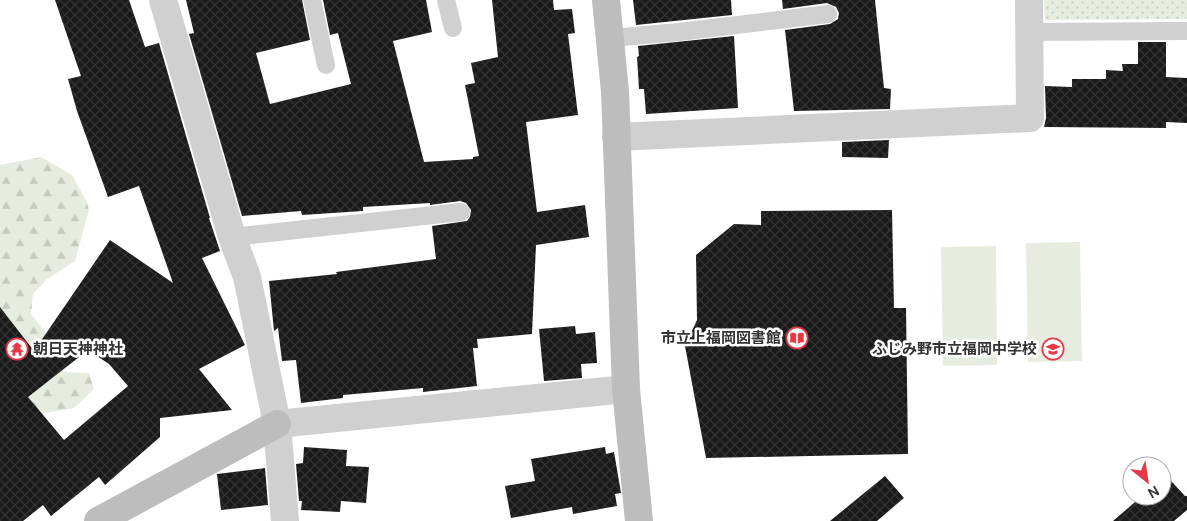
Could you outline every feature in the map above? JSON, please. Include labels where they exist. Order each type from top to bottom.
[{"type":"street","points":[[163,0],[232,237],[247,277],[277,424],[285,521]]},
{"type":"street","points":[[606,0],[611,38],[626,389],[638,521]]},
{"type":"street","points":[[616,137],[1030,118],[1030,0]]},
{"type":"street","points":[[98,521],[277,424],[626,389]]},
{"type":"lane","points":[[312,0],[326,65]]},
{"type":"lane","points":[[446,0],[453,28]]},
{"type":"lane","points":[[611,38],[679,32],[828,14]]},
{"type":"lane","points":[[1030,32],[1187,31]]},
{"type":"lane","points":[[232,237],[461,212]]},
{"type":"green space","points":[[1044,0],[1187,0],[1187,19],[1045,20]]},
{"type":"green space","points":[[41,157],[72,175],[87,202],[89,210],[75,261],[47,279],[33,294],[31,314],[49,337],[52,353],[64,372],[89,373],[94,389],[74,408],[39,414],[0,433],[0,165]]},
{"type":"green space","points":[[1080,242],[1082,361],[1028,362],[1026,243]]},
{"type":"green space","points":[[996,246],[997,365],[943,366],[941,247]]},
{"type":"building","points":[[55,0],[129,0],[145,47],[159,43],[220,251],[202,258],[245,345],[199,369],[232,410],[160,418],[160,437],[105,485],[99,477],[51,516],[43,505],[23,521],[0,521],[0,307],[34,351],[110,240],[173,283],[139,186],[108,197],[77,111],[68,79],[81,76]],"holes":[[[88,350],[109,364],[128,386],[64,440],[28,397]]]},
{"type":"building","points":[[186,0],[302,0],[310,40],[256,53],[270,104],[351,84],[338,33],[330,35],[323,0],[426,0],[432,32],[393,41],[424,162],[473,159],[473,157],[479,156],[465,85],[475,83],[471,63],[498,57],[492,0],[553,0],[554,10],[572,9],[575,33],[568,34],[578,115],[526,122],[537,212],[585,205],[589,237],[536,245],[532,334],[477,339],[478,348],[473,348],[477,386],[423,392],[423,388],[343,395],[343,398],[301,403],[296,360],[282,361],[278,328],[274,331],[269,281],[337,274],[336,272],[436,259],[432,226],[467,221],[471,210],[466,203],[460,201],[430,205],[430,203],[363,207],[363,211],[302,215],[301,211],[242,216],[189,34],[194,33]]},
{"type":"building","points":[[633,0],[731,0],[732,15],[636,25]]},
{"type":"building","points":[[782,0],[875,0],[884,88],[891,89],[890,109],[794,111],[785,30],[830,24],[838,19],[839,13],[836,7],[827,3],[783,9]]},
{"type":"building","points":[[734,36],[738,108],[646,114],[644,89],[639,89],[638,46]]},
{"type":"building","points":[[1138,42],[1166,42],[1166,77],[1187,78],[1187,123],[1166,122],[1166,128],[1044,127],[1046,118],[1045,86],[1072,87],[1072,79],[1106,79],[1106,70],[1123,71],[1122,64],[1138,64]]},
{"type":"building","points":[[889,140],[888,158],[842,157],[842,142]]},
{"type":"building","points":[[892,210],[894,308],[906,308],[908,454],[706,458],[685,346],[697,320],[696,255],[734,224],[761,225],[761,211]]},
{"type":"building","points":[[575,326],[576,334],[595,332],[597,363],[581,364],[582,378],[544,381],[539,329]]},
{"type":"building","points":[[304,447],[347,450],[346,466],[369,467],[366,503],[341,501],[340,512],[301,510],[302,501],[299,501],[296,464],[303,463]]},
{"type":"building","points":[[605,447],[606,454],[614,452],[621,493],[615,494],[617,506],[573,514],[572,507],[511,518],[505,486],[535,481],[531,459]]},
{"type":"building","points":[[265,468],[268,505],[221,510],[217,474]]},
{"type":"building","points":[[885,476],[904,498],[877,521],[830,521]]},
{"type":"building","points":[[1172,482],[1187,496],[1187,510],[1174,521],[1113,521],[1130,506],[1172,506]]},
{"type":"place","name":"市立上福岡図書館","points":[[797,338]]},
{"type":"place","name":"朝日天神神社","points":[[17,349]]},
{"type":"place","name":"ふじみ野市立福岡中学校","points":[[1053,349]]}]
